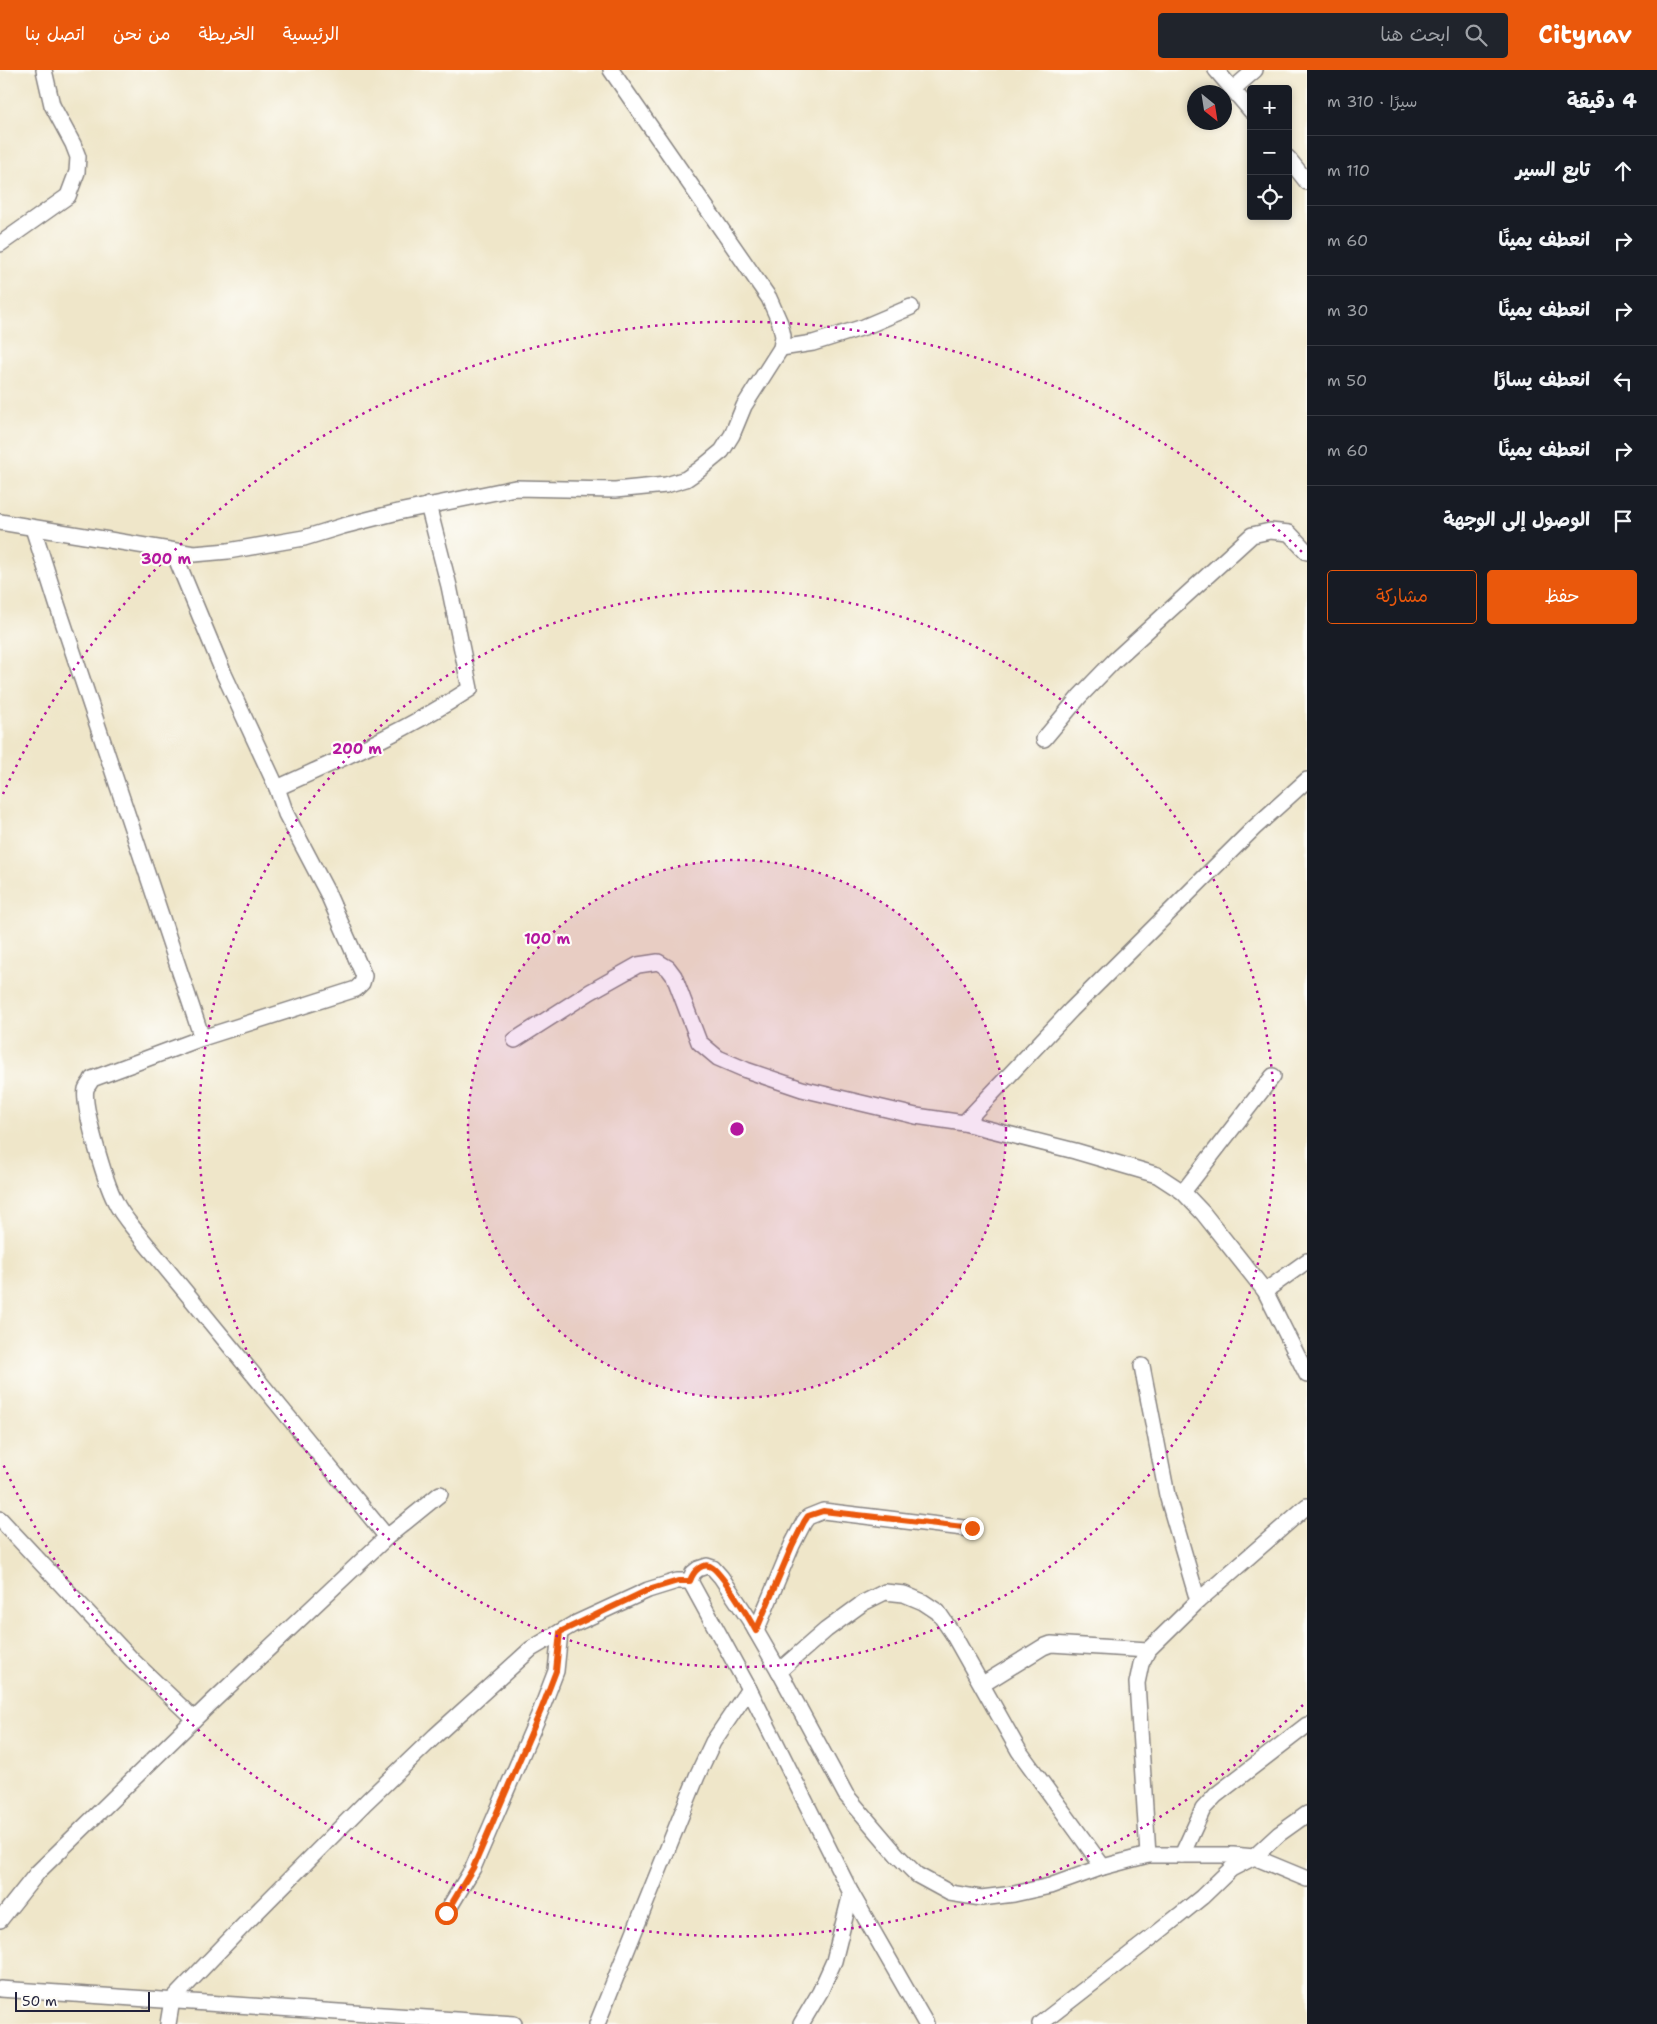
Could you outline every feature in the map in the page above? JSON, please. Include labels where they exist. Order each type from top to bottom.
[{"type":"street","points":[[0,244],[68,196],[77,172],[78,158],[52,105],[44,70]]},
{"type":"street","points":[[0,522],[194,554],[228,552],[294,540],[428,505],[515,488],[615,490],[666,485],[686,479],[699,470],[722,451],[732,435],[744,406],[781,348],[783,336],[780,323],[769,298],[611,70]]},
{"type":"street","points":[[1216,70],[1247,106]]},
{"type":"street","points":[[1234,89],[1255,70]]},
{"type":"street","points":[[1292,163],[1307,182]]},
{"type":"street","points":[[781,348],[813,343],[864,326],[911,307]]},
{"type":"street","points":[[277,788],[368,747],[436,712],[470,689],[449,586],[428,505]]},
{"type":"street","points":[[33,528],[202,1038]]},
{"type":"street","points":[[1044,739],[1080,696],[1115,660],[1252,535],[1270,530],[1289,534],[1307,552]]},
{"type":"street","points":[[173,551],[224,674],[277,788],[286,814],[327,892],[364,976],[362,983],[356,989],[202,1038],[92,1079],[86,1089],[90,1123],[115,1202],[157,1260],[387,1536]]},
{"type":"street","points":[[964,1123],[1071,1010],[1260,821],[1307,780]]},
{"type":"street","points":[[515,1040],[590,992],[638,965],[658,962],[668,968],[674,976],[684,998],[699,1042],[718,1058],[746,1070],[802,1089],[916,1116],[964,1123],[1075,1151],[1157,1175],[1183,1192],[1203,1213],[1265,1291],[1307,1375]]},
{"type":"street","points":[[1183,1192],[1273,1076]]},
{"type":"street","points":[[1265,1291],[1307,1261]]},
{"type":"street","points":[[1142,1366],[1167,1495],[1198,1601]]},
{"type":"street","points":[[0,1920],[38,1872],[194,1719],[387,1536],[440,1494]]},
{"type":"street","points":[[1148,1855],[1137,1683],[1141,1664],[1148,1650],[1198,1601],[1307,1506]]},
{"type":"street","points":[[756,1631],[792,1546],[808,1516],[823,1511],[972,1528]]},
{"type":"street","points":[[0,1519],[133,1660],[194,1719]]},
{"type":"street","points":[[926,2024],[852,1893],[749,1688],[690,1581],[693,1573],[698,1569],[707,1566],[713,1568],[721,1577],[779,1671],[846,1795],[896,1855],[917,1875],[950,1893],[981,1898],[1050,1886],[1103,1867],[1148,1855],[1254,1857],[1307,1879]]},
{"type":"street","points":[[168,2024],[172,2000],[325,1842],[435,1736],[531,1649],[560,1632],[648,1590],[678,1581],[690,1581]]},
{"type":"street","points":[[779,1671],[826,1630],[863,1604],[885,1592],[904,1594],[923,1602],[938,1612],[983,1684],[1020,1751],[1103,1867]]},
{"type":"street","points":[[446,1913],[473,1868],[541,1710],[556,1671],[560,1632]]},
{"type":"street","points":[[983,1684],[1051,1644],[1148,1650]]},
{"type":"street","points":[[597,2024],[712,1742],[749,1688]]},
{"type":"street","points":[[1182,1855],[1203,1809],[1216,1795],[1307,1725]]},
{"type":"street","points":[[1040,2024],[1202,1897],[1231,1869],[1254,1857],[1279,1834],[1307,1814]]},
{"type":"street","points":[[801,2024],[820,1992],[834,1961],[852,1893]]},
{"type":"street","points":[[0,1989],[172,2000],[354,2018],[514,2024]]},
{"type":"route","points":[[446,1913],[473,1868],[541,1710],[556,1671],[560,1632],[648,1590],[678,1581],[690,1581],[693,1573],[707,1566],[713,1568],[721,1577],[756,1631],[804,1522],[808,1516],[823,1511],[871,1518],[972,1528]]}]
